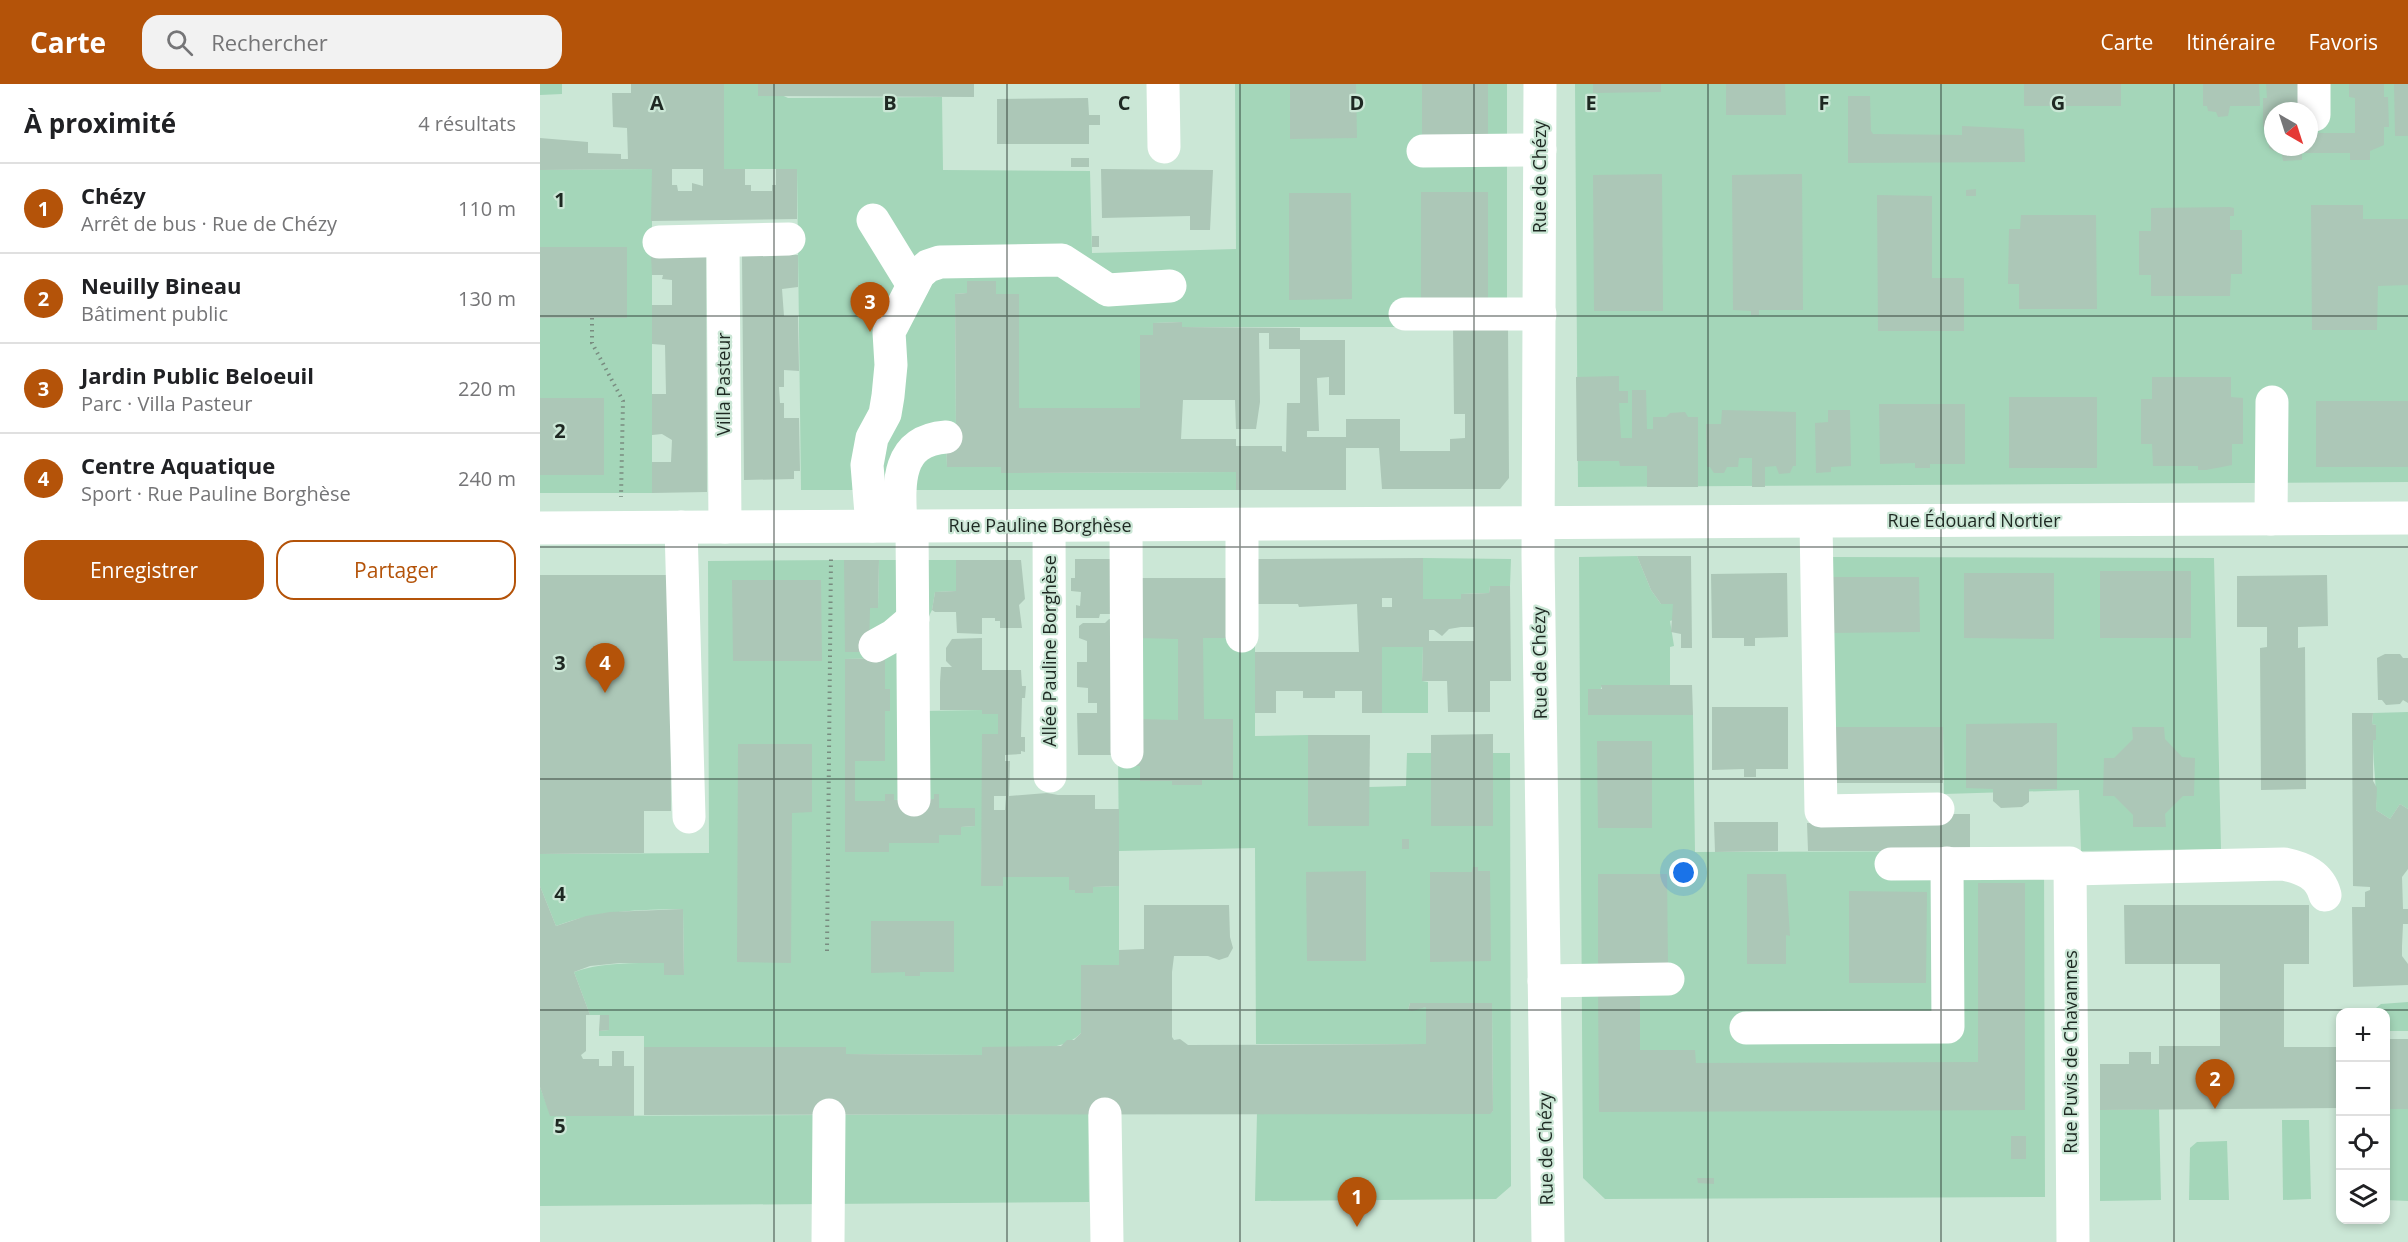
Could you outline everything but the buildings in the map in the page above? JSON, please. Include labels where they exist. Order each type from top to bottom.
[{"type":"street","points":[[1163,84],[1164,147]]},
{"type":"street","name":"Rue de Chézy","points":[[1540,84],[1539,525],[1548,1242]]},
{"type":"street","points":[[1423,151],[1540,150]]},
{"type":"street","points":[[873,220],[913,285]]},
{"type":"street","points":[[659,242],[789,239]]},
{"type":"street","name":"Villa Pasteur","points":[[723,241],[725,527]]},
{"type":"street","points":[[914,800],[913,619],[895,526],[867,465],[872,438],[885,414],[888,396],[891,365],[889,332],[919,274],[928,266],[940,262],[1062,260],[1108,290],[1170,286]]},
{"type":"street","points":[[1405,314],[1540,314]]},
{"type":"street","points":[[2271,519],[2272,402]]},
{"type":"street","points":[[895,526],[901,474],[905,460],[928,440],[946,437]]},
{"type":"street","name":"Rue Édouard Nortier","points":[[1539,525],[2408,518]]},
{"type":"street","points":[[1816,523],[1821,810],[1938,809]]},
{"type":"street","points":[[1242,525],[1242,636]]},
{"type":"street","name":"Rue Pauline Borghèse","points":[[540,528],[1539,525]]},
{"type":"street","name":"Allée Pauline Borghèse","points":[[1049,526],[1050,776]]},
{"type":"street","points":[[1126,526],[1127,752]]},
{"type":"street","points":[[681,527],[689,817]]},
{"type":"street","points":[[875,646],[893,636],[913,619]]},
{"type":"street","points":[[1746,1028],[1948,1027],[1947,863]]},
{"type":"street","points":[[1891,864],[2071,866],[2284,864],[2309,873],[2323,888],[2325,895]]},
{"type":"street","name":"Rue Puvis de Chavannes","points":[[2071,866],[2073,1242]]},
{"type":"street","points":[[1544,981],[1668,979]]},
{"type":"street","points":[[1105,1114],[1107,1242]]},
{"type":"street","points":[[828,1242],[829,1115]]},
{"type":"path","points":[[592,318],[592,343],[623,401],[621,528]]},
{"type":"path","points":[[827,951],[831,560]]},
{"type":"green space","points":[[540,84],[562,84],[562,94],[540,95]]},
{"type":"green space","points":[[724,84],[758,84],[788,98],[942,97],[943,170],[1090,171],[1092,253],[1236,249],[1235,84],[1507,84],[1507,299],[1405,327],[1182,327],[1182,322],[1153,323],[1153,335],[1140,336],[1140,408],[1019,408],[1019,294],[996,294],[996,281],[967,281],[967,293],[955,294],[956,437],[946,437],[947,467],[1001,467],[1001,473],[1236,472],[1236,490],[801,490],[797,169],[724,169]]},
{"type":"green space","points":[[1575,84],[2408,84],[2408,482],[1578,487]]},
{"type":"green space","points":[[652,169],[652,493],[540,493],[540,475],[603,474],[604,398],[540,398],[540,170]]},
{"type":"green space","points":[[1637,556],[1651,590],[1661,604],[1673,604],[1673,620],[1670,621],[1674,646],[1670,647],[1670,685],[1602,686],[1589,715],[1693,715],[1695,852],[2044,851],[2045,1197],[1605,1199],[1583,1178],[1579,557]]},
{"type":"green space","points":[[1825,557],[2214,558],[2221,849],[2081,851],[2079,790],[1944,794],[1943,727],[1830,727]]},
{"type":"green space","points":[[1423,558],[1511,559],[1510,586],[1490,586],[1489,593],[1461,594],[1461,599],[1423,599]]},
{"type":"green space","points":[[844,560],[870,608],[878,608],[879,560],[956,560],[956,591],[935,592],[928,618],[922,711],[982,710],[983,714],[998,714],[998,734],[982,835],[981,886],[1003,886],[1003,877],[1069,877],[1069,890],[1075,890],[1075,893],[1092,893],[1093,887],[1119,886],[1119,965],[1081,965],[1081,1033],[1072,1040],[1048,1048],[983,1047],[982,1055],[846,1054],[846,1047],[644,1047],[644,1036],[599,1036],[599,1031],[609,1030],[609,1015],[590,1015],[574,972],[607,965],[664,963],[664,975],[684,974],[683,909],[603,914],[556,926],[540,886],[540,854],[709,853],[708,561]],"holes":[[[885,658],[885,689],[890,689],[885,711],[885,761],[855,761],[855,801],[885,801],[885,794],[894,794],[894,800],[934,799],[934,794],[938,794],[939,808],[975,808],[975,826],[961,827],[961,835],[939,835],[939,842],[889,843],[889,852],[845,852],[845,659]]]},
{"type":"green space","points":[[1139,638],[1255,638],[1255,736],[1308,735],[1309,826],[1369,826],[1369,787],[1406,786],[1407,753],[1510,753],[1511,1186],[1496,1199],[1255,1201],[1257,1113],[1490,1113],[1493,1111],[1492,1003],[1410,1003],[1408,1010],[1426,1007],[1426,1044],[1256,1044],[1255,848],[1119,851],[1118,753]]},
{"type":"green space","points":[[1382,647],[1423,647],[1422,681],[1428,682],[1428,713],[1382,713]]},
{"type":"green space","points":[[2408,712],[2408,809],[2400,804],[2390,819],[2376,810],[2373,740],[2376,739],[2376,725],[2372,724],[2373,713]]},
{"type":"green space","points":[[2408,1002],[2408,1031],[2390,1031],[2390,1008],[2376,1008],[2381,1004]]},
{"type":"green space","points":[[540,1087],[551,1116],[1088,1114],[1089,1202],[540,1206]]},
{"type":"green space","points":[[2159,1109],[2161,1200],[2100,1201],[2100,1110]]},
{"type":"green space","points":[[2390,1109],[2408,1109],[2408,1201],[2390,1200]]},
{"type":"green space","points":[[2282,1120],[2309,1120],[2311,1199],[2283,1200]]},
{"type":"green space","points":[[2227,1141],[2229,1200],[2189,1200],[2190,1148],[2197,1142]]},
{"type":"place","name":"Jardin Public Beloeuil","points":[[870,332]]},
{"type":"place","name":"Centre Aquatique","points":[[605,693]]},
{"type":"place","name":"Neuilly Bineau","points":[[2215,1109]]},
{"type":"place","name":"Chézy","points":[[1357,1227]]}]
